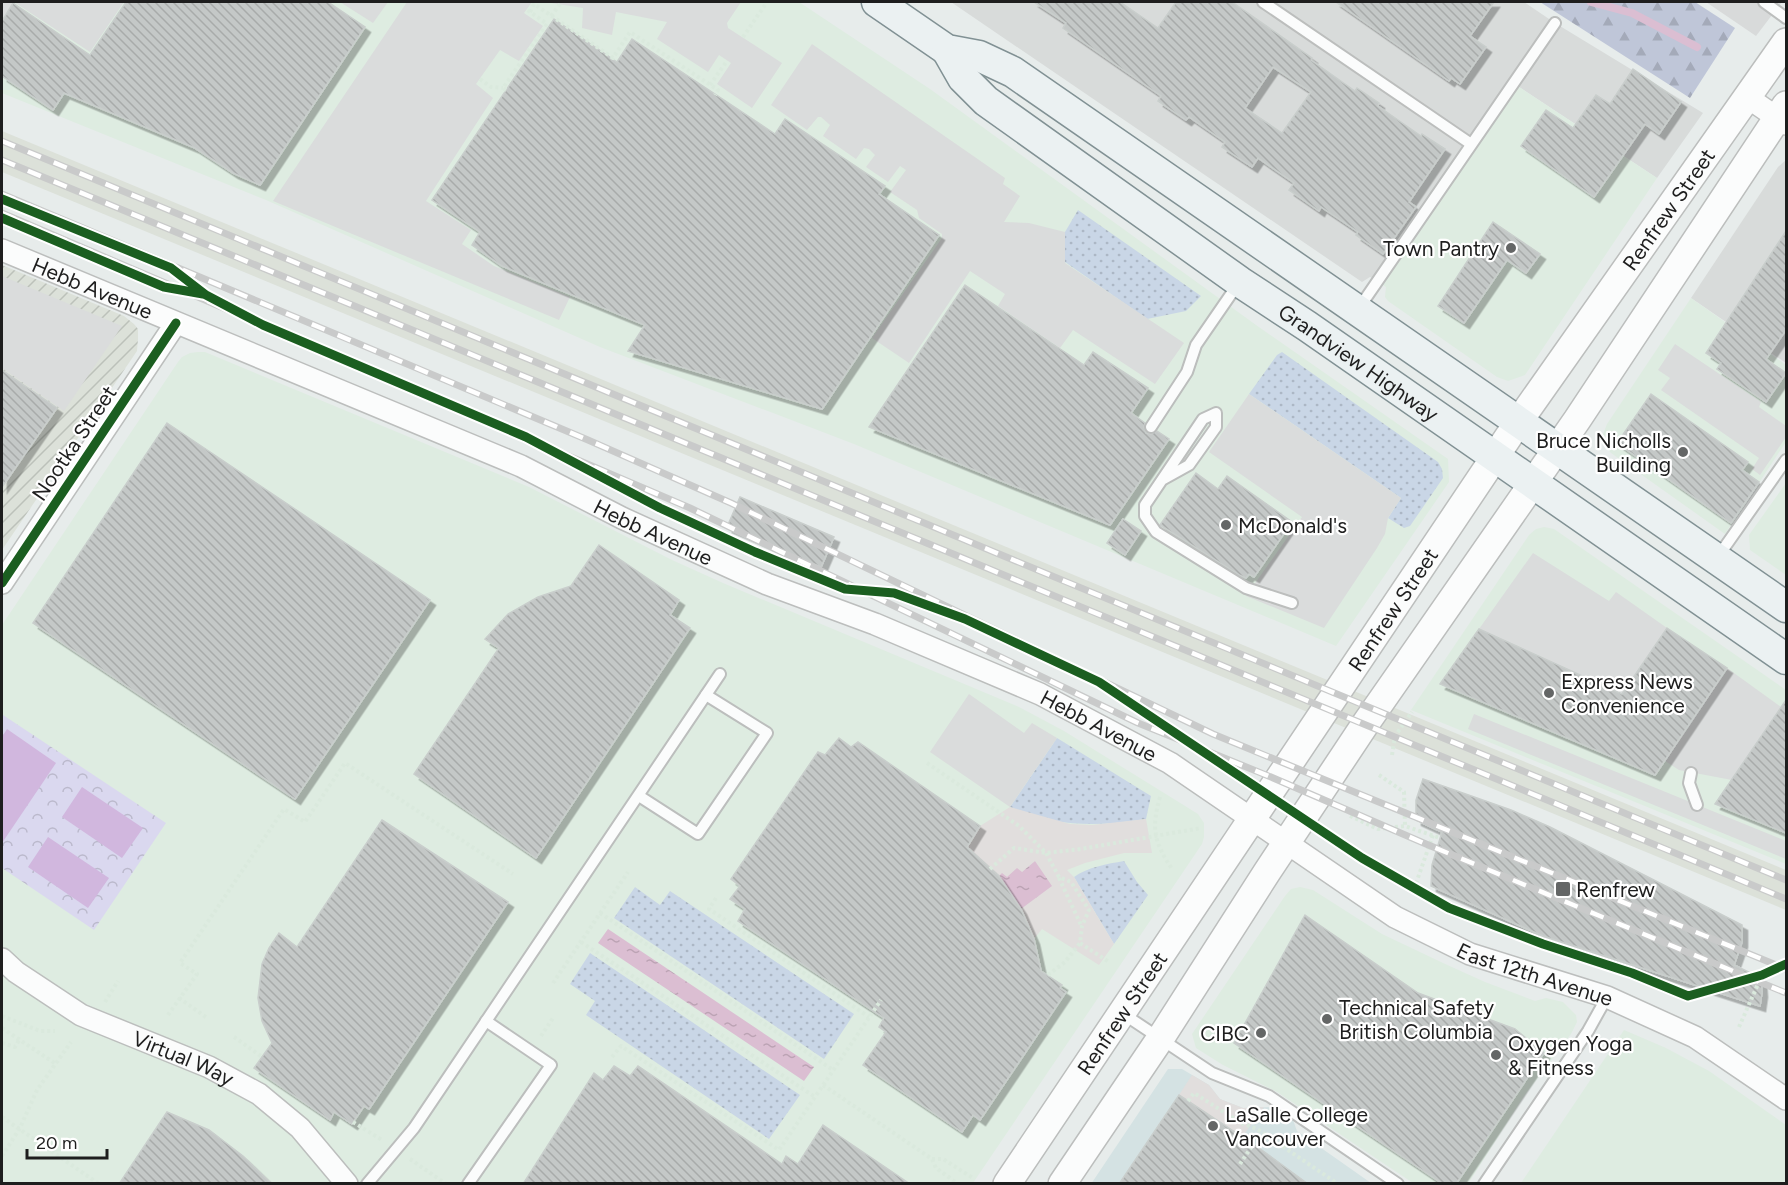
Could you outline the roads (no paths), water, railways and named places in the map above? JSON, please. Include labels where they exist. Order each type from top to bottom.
[{"type":"main road","name":"Grandview Highway","points":[[879,2],[947,50],[979,56],[1013,72],[1786,607]]},
{"type":"main road","name":"Grandview Highway","points":[[947,50],[963,78],[986,100],[1240,282],[1786,659]]},
{"type":"street","name":"Renfrew Street","points":[[1007,1184],[1519,421],[1786,42]]},
{"type":"street","points":[[1747,97],[1784,116]]},
{"type":"street","name":"Renfrew Street","points":[[1062,1184],[1160,1039],[1366,723],[1784,116]]},
{"type":"street","name":"Hebb Avenue","points":[[2,250],[521,466],[622,518],[767,584],[875,624],[1040,694],[1170,763],[1287,843]]},
{"type":"street","name":"Nootka Street","points":[[2,584],[176,323]]},
{"type":"street","name":"East 12th Avenue","points":[[1287,843],[1395,917],[1470,954],[1607,997],[1695,1037],[1786,1099]]},
{"type":"street","name":"Virtual Way","points":[[2,959],[16,972],[81,1015],[209,1067],[259,1094],[300,1128],[347,1184]]},
{"type":"lane","points":[[1263,2],[1471,144]]},
{"type":"lane","points":[[1764,2],[1786,18]]},
{"type":"lane","points":[[1358,311],[1555,23]]},
{"type":"lane","points":[[1151,427],[1187,372],[1196,345],[1240,282]]},
{"type":"lane","points":[[1216,413],[1203,419],[1145,505],[1145,516],[1156,532],[1245,588],[1292,603]]},
{"type":"lane","points":[[1717,558],[1786,460]]},
{"type":"lane","points":[[367,1184],[414,1128],[720,674]]},
{"type":"lane","points":[[639,795],[698,834],[767,733],[706,695]]},
{"type":"lane","points":[[1691,773],[1689,783],[1697,805]]},
{"type":"lane","points":[[1484,1184],[1588,1031],[1607,997]]},
{"type":"lane","points":[[1122,1013],[1212,1073],[1269,1096],[1398,1184]]},
{"type":"lane","points":[[468,1184],[551,1065],[486,1021]]},
{"type":"water","points":[[1035,861],[1052,886],[1021,909],[999,876],[1002,873],[1007,877],[1017,868],[1022,872]]},
{"type":"water","points":[[608,929],[814,1067],[804,1081],[598,943]]},
{"type":"waterway","points":[[1591,2],[1632,13],[1697,47]]},
{"type":"railway","points":[[2,141],[1786,880]]},
{"type":"railway","points":[[2,160],[1786,899]]},
{"type":"railway","points":[[2,194],[588,440],[731,503],[1213,734],[1786,969]]},
{"type":"railway","points":[[2,213],[690,508],[1138,723],[1786,993]]},
{"type":"place","name":"Town Pantry","points":[[1511,248]]},
{"type":"place","name":"Bruce Nicholls Building","points":[[1683,452]]},
{"type":"place","name":"McDonald's","points":[[1226,525]]},
{"type":"place","name":"Express News Convenience","points":[[1549,693]]},
{"type":"place","name":"Renfrew","points":[[1563,889]]},
{"type":"place","name":"Technical Safety British Columbia","points":[[1327,1019]]},
{"type":"place","name":"CIBC","points":[[1261,1033]]},
{"type":"place","name":"Oxygen Yoga & Fitness","points":[[1496,1055]]},
{"type":"place","name":"LaSalle College Vancouver","points":[[1213,1126]]}]
